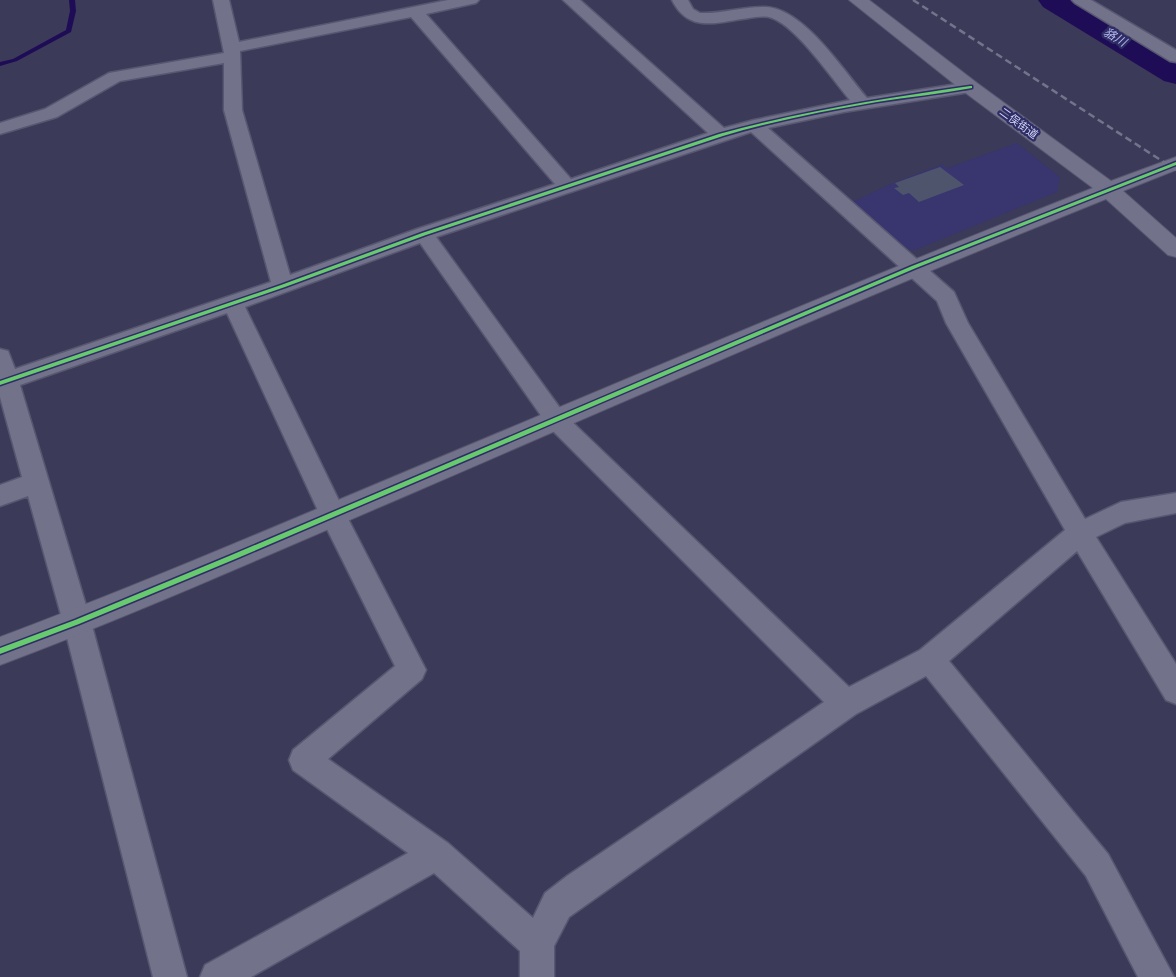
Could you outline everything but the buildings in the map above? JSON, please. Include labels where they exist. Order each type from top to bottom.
[{"type":"street","points":[[221,0],[231,52],[233,110],[284,286]]},
{"type":"street","points":[[391,0],[409,12],[568,187]]},
{"type":"street","points":[[0,130],[50,113],[114,77],[471,0]]},
{"type":"street","points":[[571,0],[720,135]]},
{"type":"street","points":[[680,0],[687,12],[693,16],[705,18],[766,12],[781,16],[808,38],[862,103]]},
{"type":"street","name":"二俣街道","points":[[858,0],[970,87],[1109,190],[1176,250]]},
{"type":"street","points":[[1080,0],[1176,57]]},
{"type":"street","points":[[3,382],[284,286],[424,234],[720,135],[754,125],[862,103],[970,87]]},
{"type":"street","points":[[754,125],[946,297],[957,323],[1080,533],[1176,690]]},
{"type":"street","points":[[0,651],[77,622],[557,421],[914,267],[1176,163]]},
{"type":"street","points":[[424,234],[557,421],[846,704]]},
{"type":"street","points":[[232,304],[332,515],[412,670],[304,760],[437,854],[536,944]]},
{"type":"street","points":[[0,357],[3,382],[36,482],[77,622],[170,977]]},
{"type":"street","points":[[0,496],[36,482]]},
{"type":"street","points":[[538,977],[536,944],[557,905],[846,704],[930,659],[1080,533],[1122,513],[1176,504]]},
{"type":"street","points":[[930,659],[1097,865],[1157,977]]},
{"type":"street","points":[[217,977],[437,854]]},
{"type":"shaded area","points":[[1017,143],[1060,177],[1057,192],[915,250],[902,249],[852,202],[893,183],[943,164],[947,168]]},
{"type":"waterway","points":[[0,64],[15,60],[69,31],[73,11],[72,0]]},
{"type":"waterway","name":"貉川","points":[[1054,0],[1176,74]]},
{"type":"railway","points":[[913,0],[1176,170]]},
{"type":"cycle path","points":[[0,383],[283,286],[424,234],[721,135],[813,112],[970,87]]},
{"type":"cycle path","points":[[0,651],[77,622],[231,558],[914,267],[1176,163]]}]
